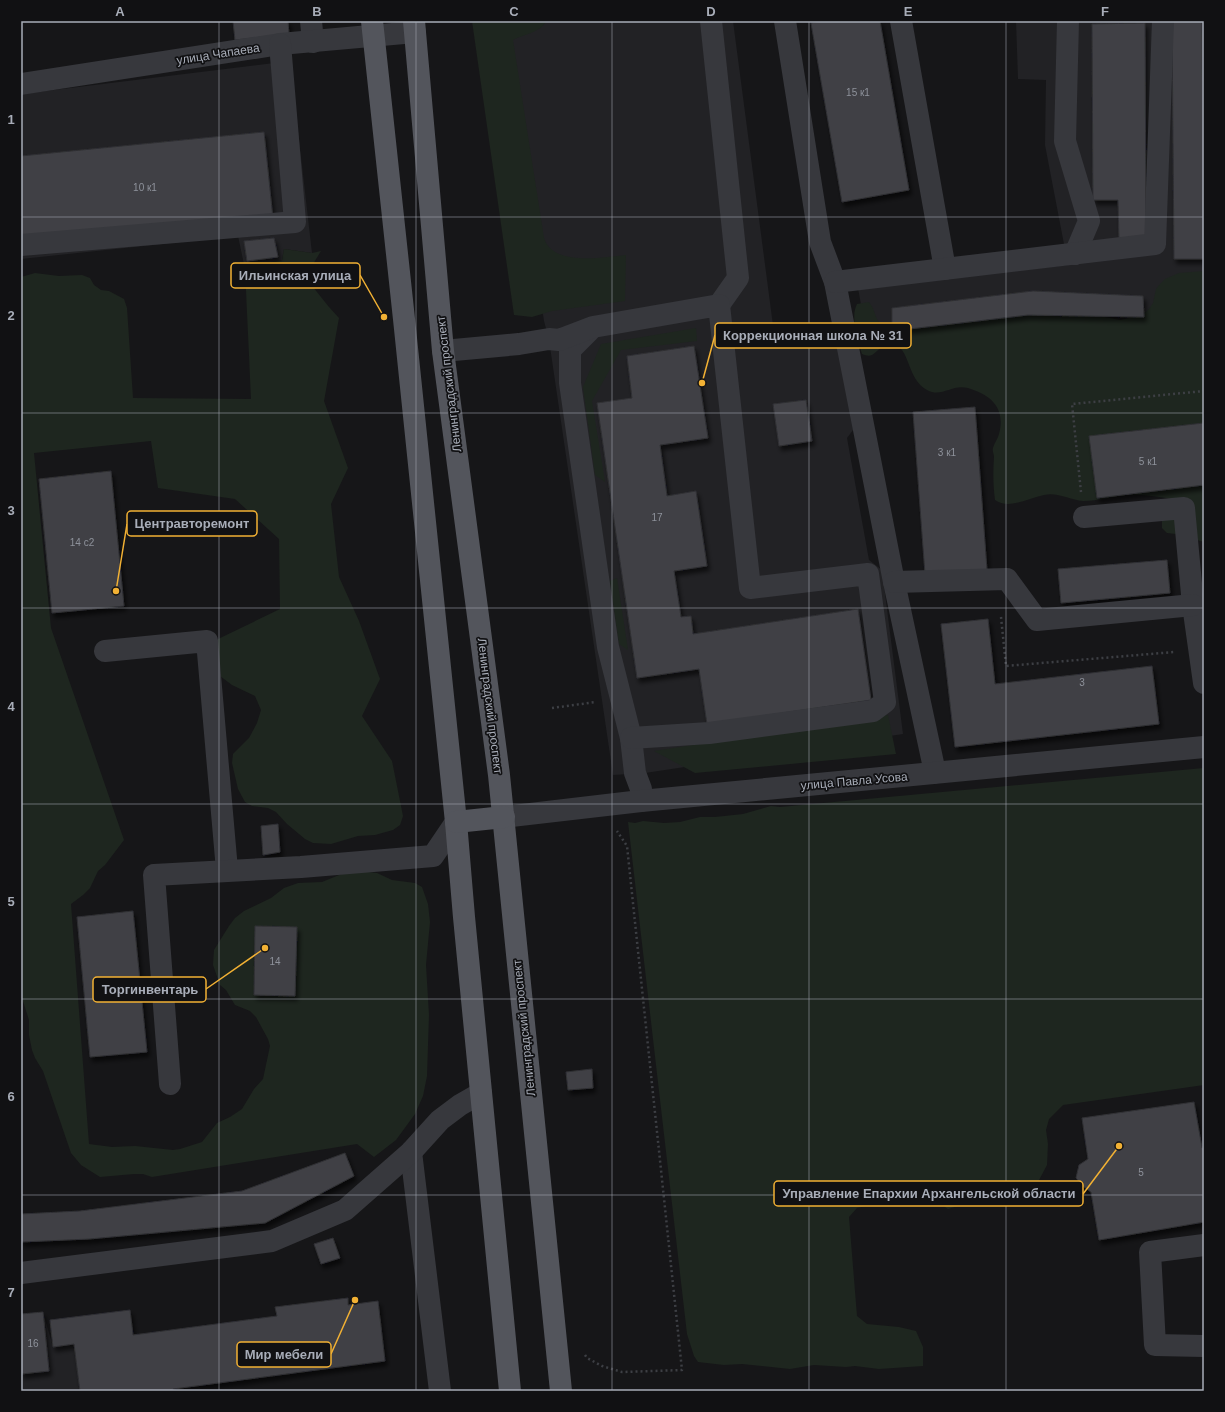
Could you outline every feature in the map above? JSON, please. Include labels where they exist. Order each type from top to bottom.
[{"type":"main road","name":"Ленинградский проспект","points":[[415,26],[443,351],[504,817],[561,1391]]},
{"type":"main road","points":[[373,28],[456,822],[510,1391]]},
{"type":"main road","points":[[456,822],[504,817]]},
{"type":"street","points":[[631,738],[709,733],[873,711],[885,702],[868,574],[750,588],[719,305],[738,278],[711,21]]},
{"type":"street","points":[[785,21],[820,242],[835,282],[894,582],[933,763],[933,773]]},
{"type":"street","points":[[901,21],[945,269]]},
{"type":"street","points":[[1068,21],[1064,141],[1089,221],[1075,254]]},
{"type":"street","points":[[835,282],[1155,244],[1162,21]]},
{"type":"street","name":"улица Чапаева","points":[[21,84],[280,44],[312,31],[415,26]]},
{"type":"street","points":[[21,245],[295,222],[280,44]]},
{"type":"street","points":[[443,351],[559,340],[593,327],[719,305]]},
{"type":"street","points":[[593,327],[570,350],[570,382],[608,647],[622,696],[631,738],[635,773],[641,789],[641,801]]},
{"type":"street","points":[[1084,516],[1184,508],[1193,605],[1204,683]]},
{"type":"street","points":[[894,582],[1006,579],[1037,620],[1193,605]]},
{"type":"street","points":[[105,651],[207,641],[227,870]]},
{"type":"street","name":"улица Павла Усова","points":[[504,817],[641,801],[1204,747]]},
{"type":"street","points":[[170,1084],[154,875],[433,856],[456,822]]},
{"type":"street","points":[[21,1273],[272,1241],[345,1210],[411,1152],[440,1120],[481,1092]]},
{"type":"street","points":[[411,1152],[440,1391]]},
{"type":"street","points":[[1204,1245],[1150,1252],[1155,1345],[1204,1346]]},
{"type":"path","points":[[1084,516],[1072,404],[1204,391]]},
{"type":"path","points":[[997,579],[1006,666],[1200,650]]},
{"type":"path","points":[[552,708],[603,701],[622,696]]},
{"type":"path","points":[[584,1352],[587,1358],[602,1366],[622,1372],[682,1370],[627,846],[618,831],[610,832]]},
{"type":"shaded area","points":[[472,21],[546,21],[544,25],[536,31],[513,40],[544,238],[549,247],[557,253],[568,257],[592,258],[626,255],[625,301],[552,311],[532,317],[514,315]]},
{"type":"shaded area","points":[[521,21],[733,21],[774,333],[838,323],[856,426],[847,438],[869,560],[882,570],[903,734],[645,773],[613,775],[549,340],[544,321],[519,153],[496,30]]},
{"type":"shaded area","points":[[1016,21],[1204,21],[1204,317],[1020,313],[866,332],[858,288],[1068,265],[1045,145],[1046,80],[1018,79]]},
{"type":"shaded area","points":[[290,61],[312,253],[284,249],[282,260],[245,269],[238,236],[21,259],[21,94]]},
{"type":"shaded area","points":[[284,249],[312,253],[321,251],[310,269],[313,287],[339,318],[324,401],[348,468],[331,504],[339,577],[359,621],[380,679],[362,716],[392,761],[403,816],[400,825],[393,830],[375,835],[358,836],[331,844],[313,843],[305,839],[287,824],[276,812],[268,808],[252,806],[245,802],[238,789],[232,763],[233,754],[249,738],[257,723],[261,710],[255,696],[232,685],[220,676],[216,640],[280,609],[279,539],[235,499],[158,488],[151,441],[34,453],[51,628],[124,840],[105,865],[98,871],[90,888],[71,904],[89,1144],[112,1147],[135,1146],[173,1150],[180,1149],[202,1142],[217,1123],[242,1109],[254,1089],[263,1079],[270,1046],[268,1039],[256,1017],[250,1011],[235,1005],[226,990],[220,985],[213,965],[214,950],[235,918],[244,911],[271,898],[284,888],[298,883],[322,882],[344,873],[360,871],[377,873],[392,880],[415,883],[422,887],[428,904],[430,922],[426,965],[429,1015],[427,1076],[423,1096],[415,1114],[396,1140],[374,1157],[357,1144],[152,1177],[143,1174],[134,1174],[100,1177],[81,1165],[71,1153],[43,1071],[32,1050],[29,1035],[29,1020],[22,998],[21,277],[35,273],[59,276],[82,275],[90,278],[94,285],[101,290],[109,291],[124,299],[127,308],[133,398],[251,399],[245,269],[282,260]]},
{"type":"shaded area","points":[[1204,271],[1204,542],[1167,533],[1162,528],[1162,521],[1172,499],[1134,495],[1083,501],[1049,494],[1012,504],[1000,503],[995,500],[993,449],[1001,425],[998,410],[995,404],[984,394],[968,388],[962,387],[942,392],[932,392],[927,390],[912,373],[907,359],[900,348],[895,344],[888,345],[882,347],[869,356],[862,354],[855,329],[854,315],[857,304],[869,302],[873,308],[877,320],[881,325],[897,324],[948,315],[1090,314],[1120,320],[1143,314],[1149,309],[1153,303],[1156,289],[1165,279],[1179,273]]},
{"type":"shaded area","points":[[696,328],[697,341],[621,350],[592,401],[605,482],[595,475],[583,387],[601,344]]},
{"type":"shaded area","points":[[617,578],[628,650],[619,644],[610,581]]},
{"type":"shaded area","points":[[888,715],[896,754],[695,773],[654,751]]},
{"type":"shaded area","points":[[1204,768],[1204,1085],[1063,1105],[1049,1119],[1046,1130],[1048,1144],[1047,1165],[1038,1182],[948,1209],[929,1196],[909,1196],[857,1208],[849,1217],[857,1316],[867,1324],[899,1327],[916,1331],[923,1347],[923,1366],[879,1369],[855,1366],[846,1367],[814,1365],[790,1369],[742,1364],[724,1365],[698,1362],[694,1356],[687,1334],[628,822],[680,822],[700,817],[743,814],[771,806],[780,807]]},
{"type":"shaded area","points":[[43,1312],[53,1347],[74,1344],[80,1391],[21,1391],[21,1314]]},
{"type":"building","points":[[233,21],[288,21],[289,34],[235,40]]},
{"type":"building","points":[[822,21],[880,21],[909,190],[842,202],[811,23]]},
{"type":"building","points":[[1172,21],[1202,21],[1204,259],[1174,259]]},
{"type":"building","points":[[1145,23],[1146,239],[1119,239],[1118,200],[1093,200],[1092,24]]},
{"type":"building","points":[[264,132],[273,219],[21,248],[21,156]]},
{"type":"building","points":[[274,238],[278,257],[247,261],[244,241]]},
{"type":"building","points":[[1033,291],[1143,296],[1144,317],[1028,315],[892,331],[892,308]]},
{"type":"building","points":[[694,346],[708,438],[660,445],[667,496],[696,491],[707,566],[674,571],[681,617],[691,616],[693,634],[858,609],[871,700],[707,724],[699,669],[637,678],[597,403],[632,398],[627,356]]},
{"type":"building","points":[[806,400],[812,441],[779,446],[773,404]]},
{"type":"building","points":[[975,407],[987,570],[925,574],[913,412]]},
{"type":"building","points":[[1204,423],[1204,485],[1097,498],[1089,436]]},
{"type":"building","points":[[111,471],[124,606],[52,613],[39,479]]},
{"type":"building","points":[[1167,560],[1170,593],[1061,603],[1058,569]]},
{"type":"building","points":[[988,619],[995,684],[1152,666],[1159,724],[955,747],[941,624]]},
{"type":"building","points":[[278,824],[280,852],[263,855],[261,826]]},
{"type":"building","points":[[133,911],[147,1052],[90,1057],[77,917]]},
{"type":"building","points":[[255,926],[297,927],[295,996],[254,995]]},
{"type":"building","points":[[592,1069],[593,1088],[568,1090],[566,1072]]},
{"type":"building","points":[[1194,1102],[1202,1148],[1204,1148],[1204,1222],[1099,1240],[1091,1192],[1076,1178],[1079,1165],[1088,1159],[1082,1118]]},
{"type":"building","points":[[345,1153],[354,1176],[265,1223],[89,1239],[21,1242],[21,1214],[80,1211],[242,1191]]},
{"type":"building","points":[[333,1238],[340,1258],[321,1264],[314,1244]]},
{"type":"building","points":[[348,1298],[348,1305],[378,1301],[385,1361],[173,1389],[173,1391],[80,1391],[74,1344],[53,1347],[50,1320],[130,1310],[133,1335],[277,1316],[275,1307]]},
{"type":"building","points":[[43,1312],[49,1371],[21,1374],[21,1314]]},
{"type":"place","name":"Ильинская улица","points":[[384,317]]},
{"type":"place","name":"Коррекционная школа № 31","points":[[702,383]]},
{"type":"place","name":"Центравторемонт","points":[[116,591]]},
{"type":"place","name":"Торгинвентарь","points":[[265,948]]},
{"type":"place","name":"Управление Епархии Архангельской области","points":[[1119,1146]]},
{"type":"place","name":"Мир мебели","points":[[355,1300]]}]
